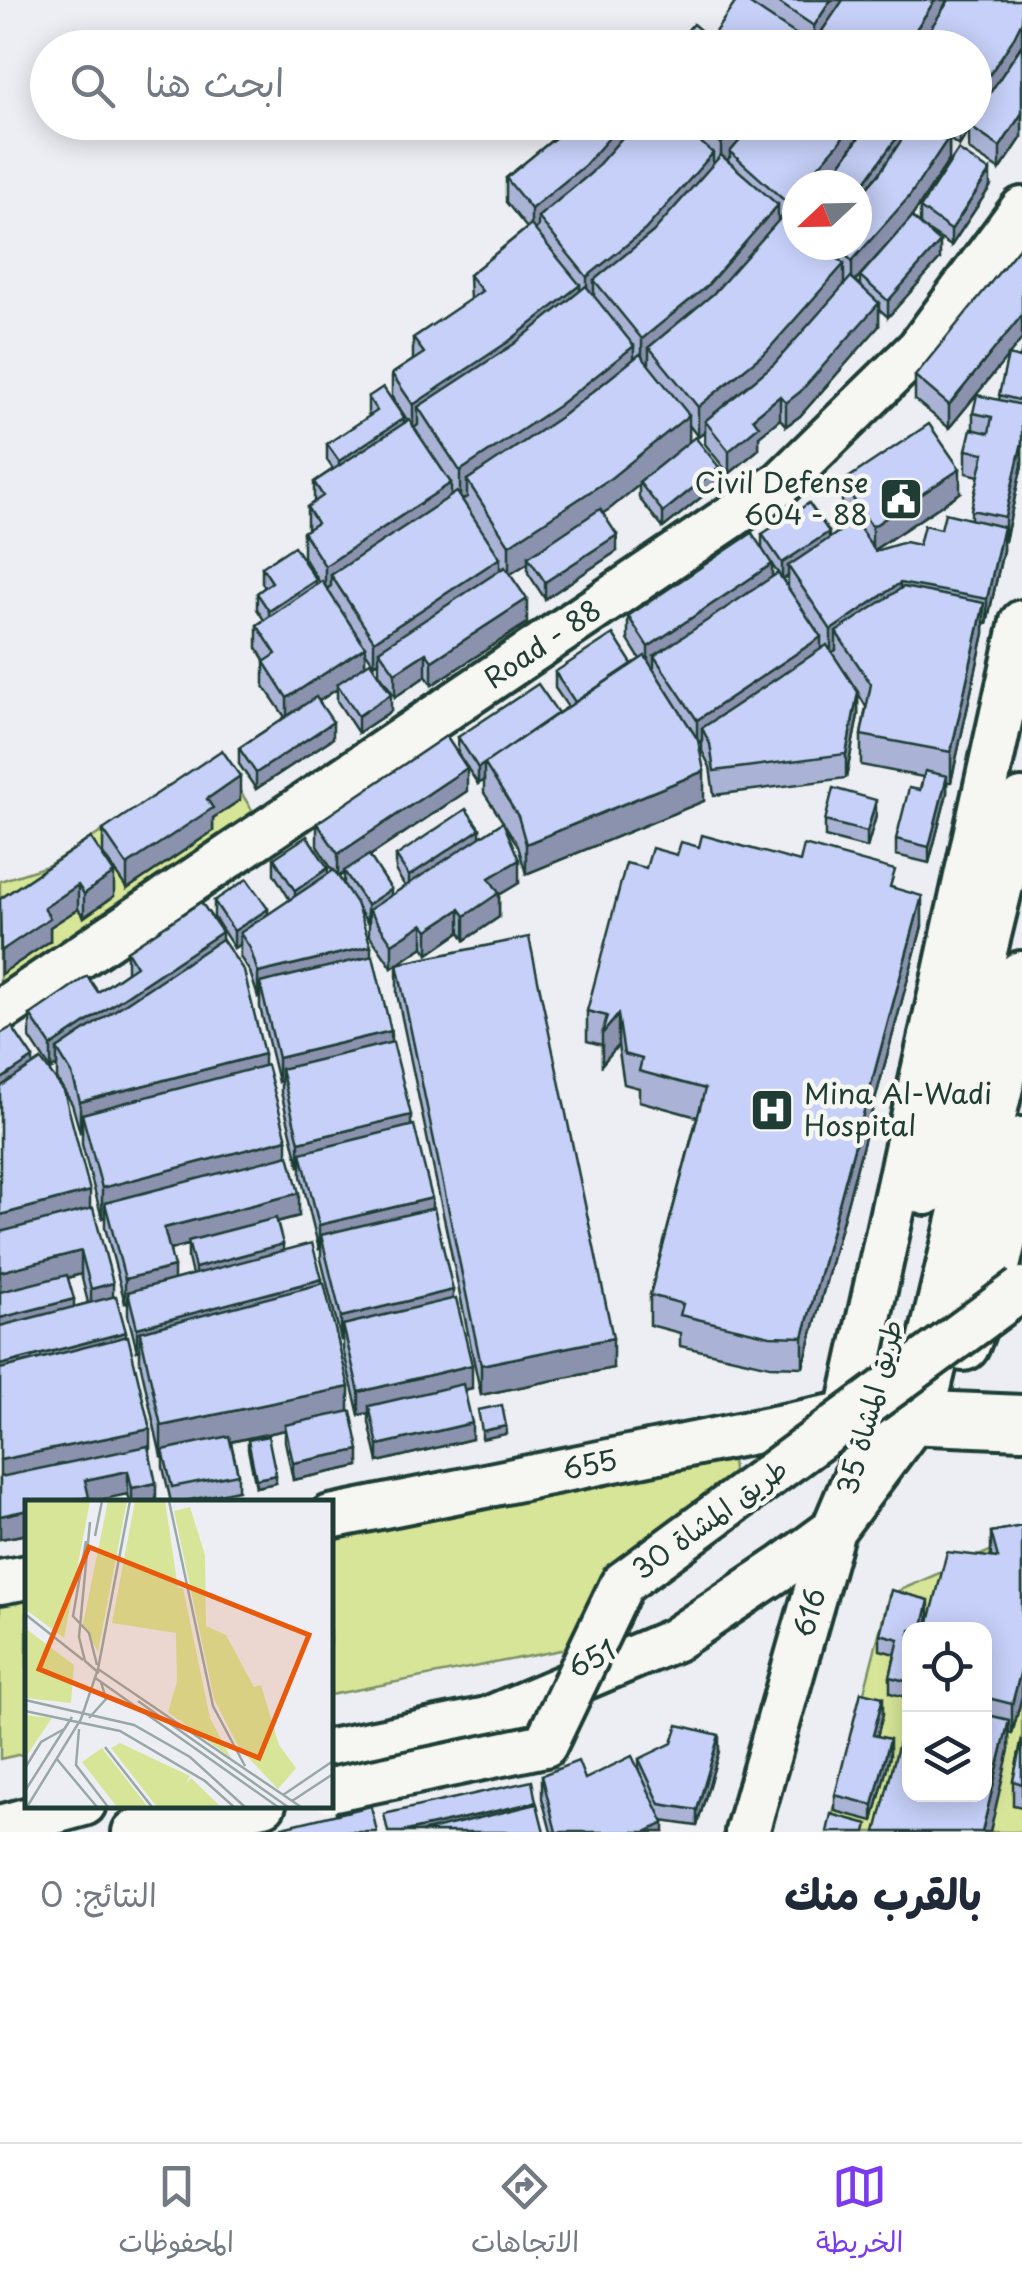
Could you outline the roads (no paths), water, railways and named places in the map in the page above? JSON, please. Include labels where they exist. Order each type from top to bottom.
[{"type":"main road","name":"616","points":[[879,1415],[1022,978]]},
{"type":"main road","name":"616","points":[[879,1415],[953,1370],[992,1266],[1022,1144]]},
{"type":"main road","points":[[879,1415],[1022,1422]]},
{"type":"street","name":"Road - 88","points":[[0,1011],[781,484],[919,348],[1022,209]]},
{"type":"street","points":[[879,1415],[1022,622]]},
{"type":"street","name":"طريق المشاة 35","points":[[879,1415],[1022,800]]},
{"type":"street","name":"طريق المشاة 30","points":[[332,1790],[545,1745],[622,1584],[1022,1290]]},
{"type":"street","name":"655","points":[[332,1516],[879,1415]]},
{"type":"street","name":"616","points":[[747,1832],[834,1530],[879,1415]]},
{"type":"street","name":"طريق المشاة 35","points":[[332,1752],[487,1720],[674,1640],[834,1530]]},
{"type":"street","name":"651","points":[[332,1731],[539,1688],[834,1530]]},
{"type":"street","points":[[0,1582],[25,1578]]},
{"type":"street","points":[[0,1799],[25,1795]]},
{"type":"street","points":[[0,1827],[73,1807]]},
{"type":"street","points":[[134,1832],[250,1807]]},
{"type":"place","name":"Civil Defense 604 - 88","points":[[901,499]]},
{"type":"place","name":"Mina Al-Wadi Hospital","points":[[772,1110]]}]
